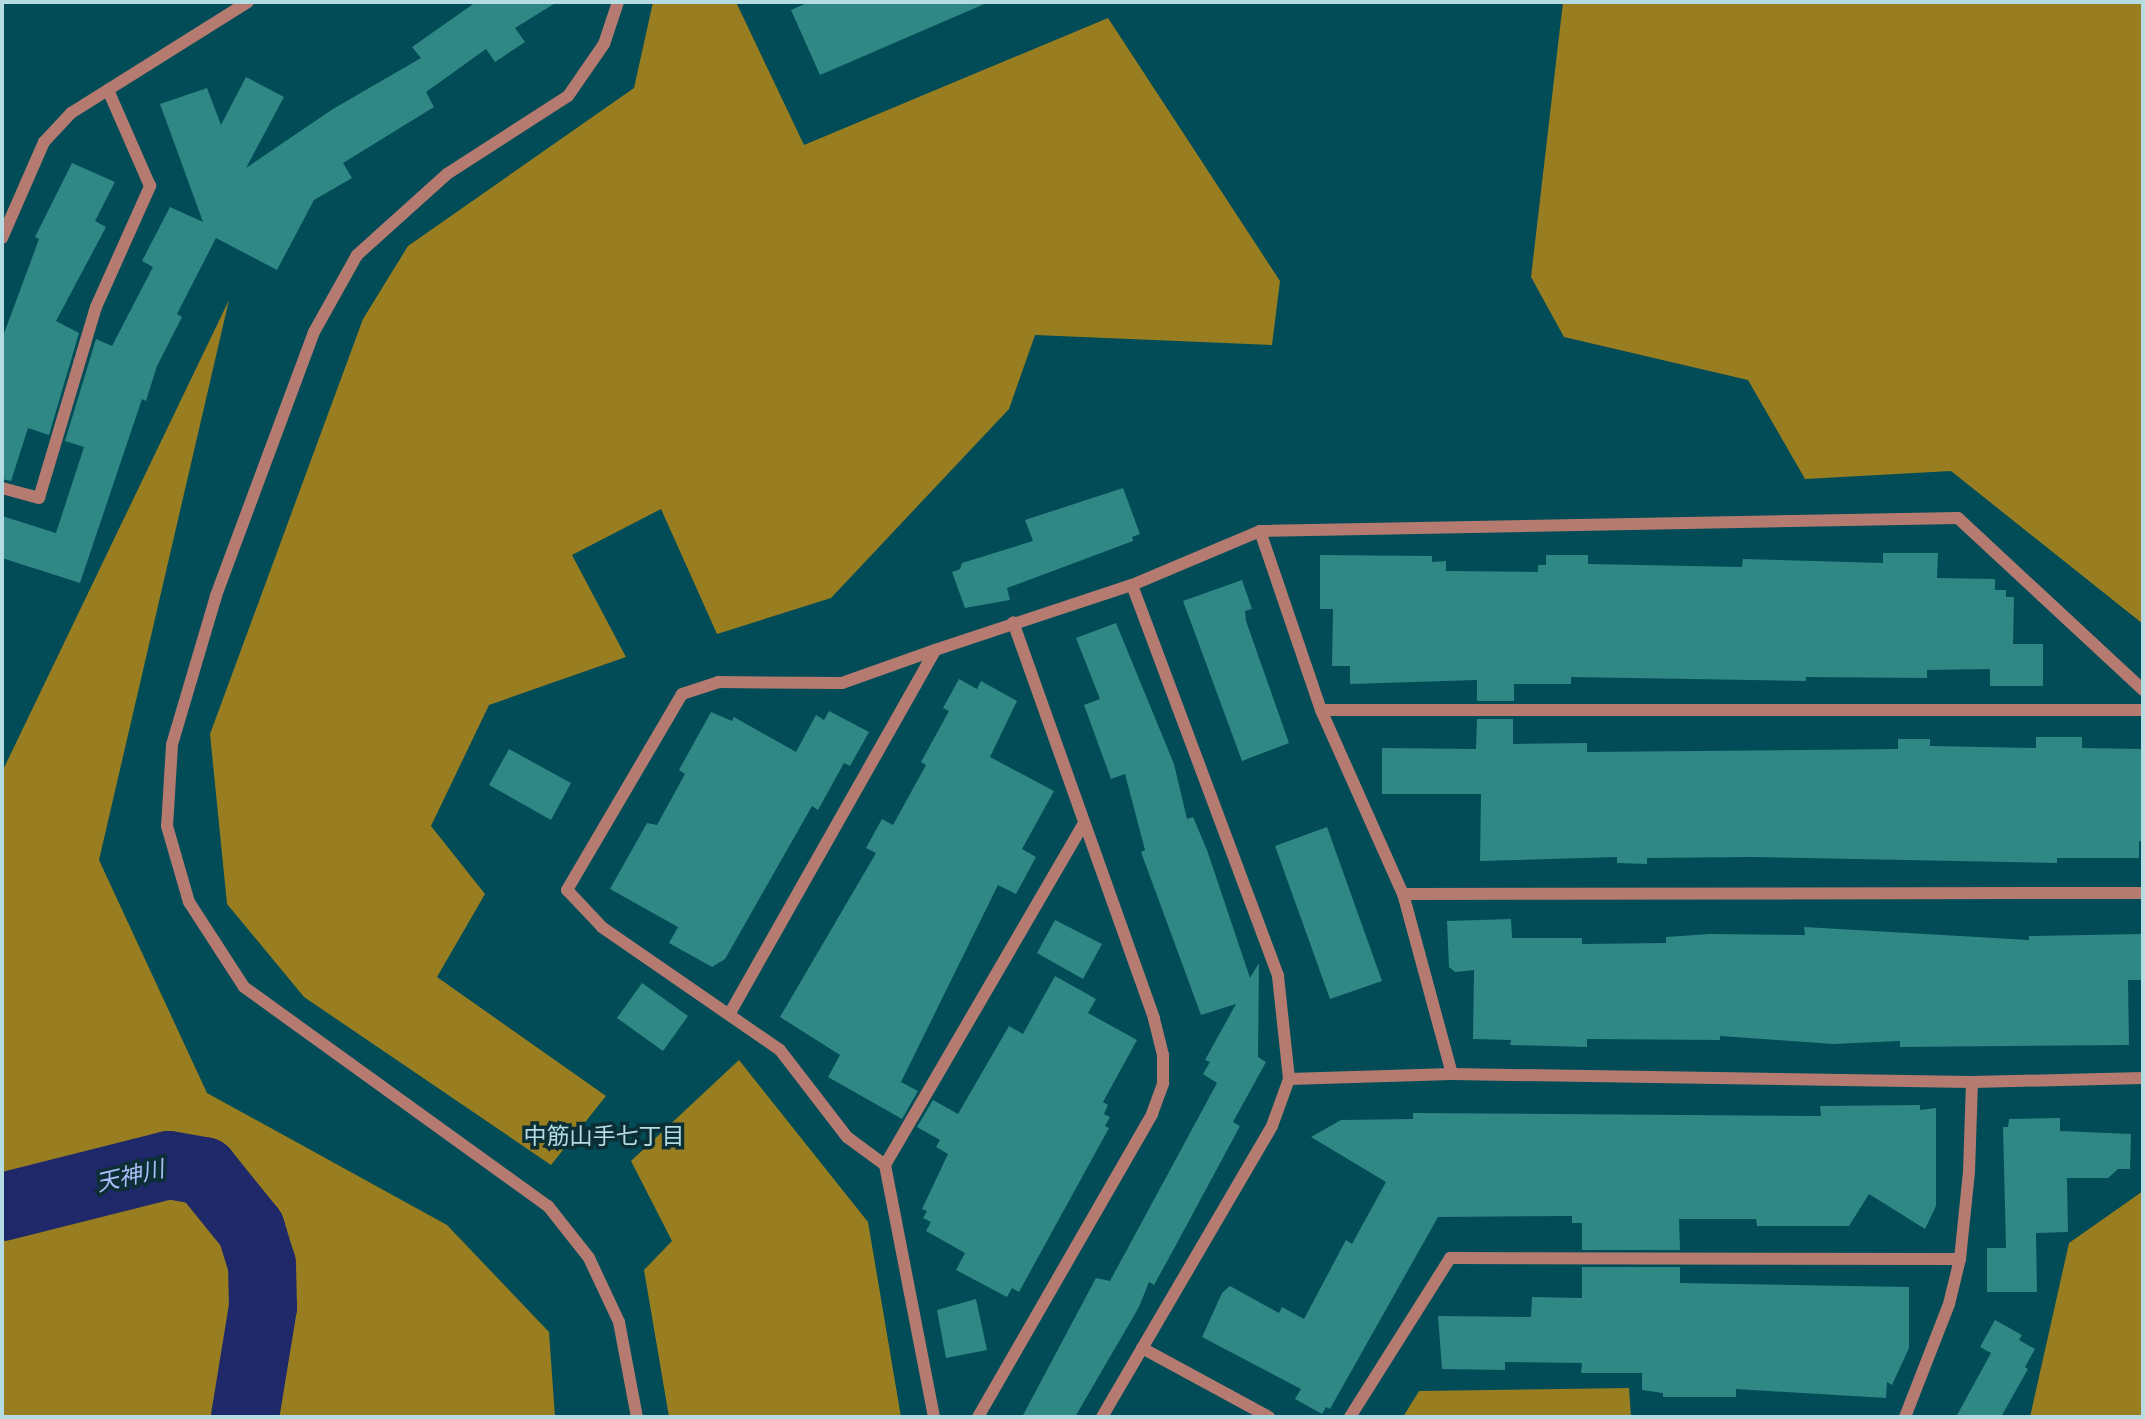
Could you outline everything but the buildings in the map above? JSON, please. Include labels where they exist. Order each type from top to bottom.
[{"type":"street","points":[[2,237],[44,142],[71,113],[248,2]]},
{"type":"street","points":[[618,2],[604,44],[568,96],[447,174],[357,255],[314,332],[216,596],[172,745],[167,826],[189,902],[244,988],[548,1206],[581,1248],[619,1322],[637,1417]]},
{"type":"street","points":[[2,488],[39,498],[96,307],[150,186],[108,90]]},
{"type":"street","points":[[885,1165],[847,1137],[780,1050],[602,927],[567,890],[682,694],[718,682],[842,683],[1013,622],[1132,585],[1260,531],[1958,518],[2143,690]]},
{"type":"street","points":[[1260,531],[1321,710],[1403,894],[1452,1074]]},
{"type":"street","points":[[1102,1417],[1272,1126],[1289,1079],[1290,1059],[1278,976],[1132,585]]},
{"type":"street","points":[[978,1417],[1153,1114],[1163,1083],[1163,1055],[1154,1018],[1083,825],[1013,622]]},
{"type":"street","points":[[730,1013],[935,650]]},
{"type":"street","points":[[1321,710],[2143,710]]},
{"type":"street","points":[[934,1417],[885,1165],[1083,825]]},
{"type":"street","points":[[1403,894],[2143,893]]},
{"type":"street","points":[[1289,1079],[1452,1074],[1972,1082],[2143,1078]]},
{"type":"street","points":[[1905,1417],[1949,1304],[1960,1259],[1969,1172],[1972,1082]]},
{"type":"street","points":[[1350,1417],[1450,1258],[1960,1259]]},
{"type":"street","points":[[1142,1348],[1269,1417]]},
{"type":"shaded area","points":[[653,2],[736,2],[804,145],[1108,18],[1280,281],[1272,345],[1035,335],[1009,409],[831,598],[717,634],[661,509],[572,555],[626,657],[489,705],[431,826],[485,894],[437,977],[606,1096],[551,1165],[304,997],[227,904],[210,734],[363,319],[408,246],[634,88]]},
{"type":"shaded area","points":[[1563,2],[2143,2],[2143,624],[1951,471],[1805,479],[1748,380],[1564,337],[1531,277]]},
{"type":"shaded area","points":[[229,300],[99,860],[207,1093],[447,1225],[549,1332],[555,1417],[2,1417],[2,772]]},
{"type":"shaded area","points":[[739,1060],[868,1222],[901,1417],[669,1417],[644,1270],[672,1241],[631,1161]]},
{"type":"shaded area","points":[[2143,1191],[2143,1417],[2030,1417],[2069,1243]]},
{"type":"shaded area","points":[[1629,1388],[1631,1417],[1403,1417],[1419,1391]]},
{"type":"waterway","name":"天神川","points":[[2,1207],[169,1165],[204,1171],[251,1229],[262,1264],[263,1307],[245,1417]]},
{"type":"district","name":"中筋山手七丁目","points":[[604,1136]]}]
